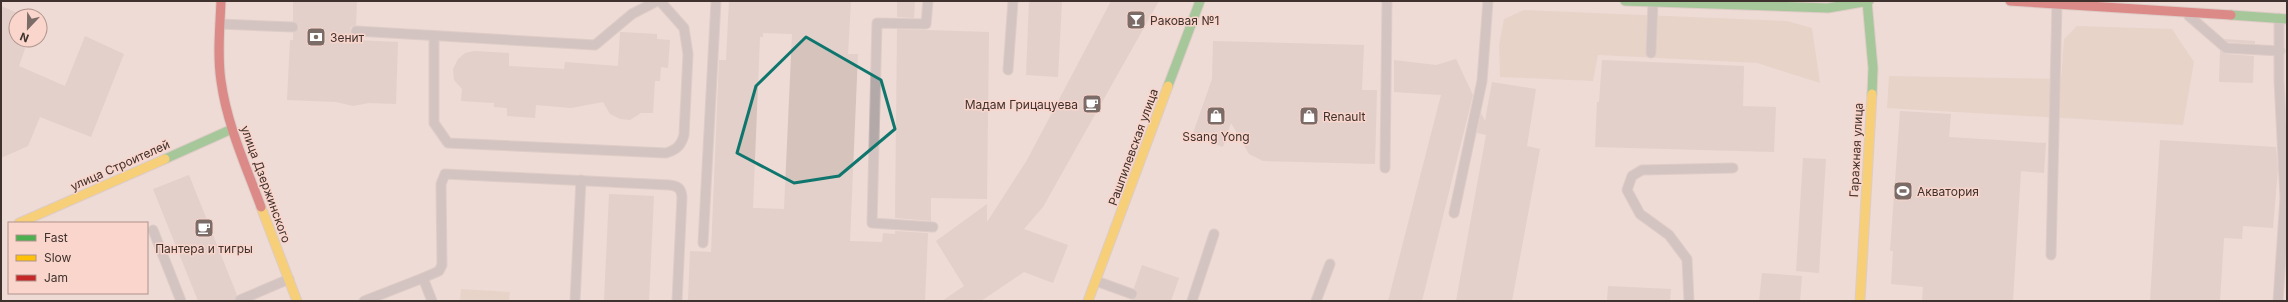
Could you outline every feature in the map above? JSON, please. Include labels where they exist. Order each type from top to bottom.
[{"type":"street","name":"улица Дзержинского","points":[[221,1],[221,81],[232,129],[297,301]]},
{"type":"street","name":"Рашпилевская улица","points":[[1088,301],[1200,1]]},
{"type":"street","points":[[1625,1],[1828,8],[1868,1]]},
{"type":"street","name":"Гаражная улица","points":[[1860,301],[1873,68],[1868,1]]},
{"type":"street","points":[[2010,1],[2057,4],[2086,3],[2183,12],[2283,18]]},
{"type":"street","name":"улица Строителей","points":[[21,222],[232,129]]},
{"type":"lane","points":[[356,31],[595,45],[632,14],[658,1],[684,28],[688,54],[684,135],[682,144],[674,150],[666,153],[448,143],[434,123],[434,36]]},
{"type":"lane","points":[[703,243],[716,1]]},
{"type":"lane","points":[[928,1],[926,24],[877,23],[872,223],[933,227]]},
{"type":"lane","points":[[1008,70],[1013,1]]},
{"type":"lane","points":[[1385,168],[1388,1]]},
{"type":"lane","points":[[1454,213],[1482,81],[1488,1]]},
{"type":"lane","points":[[1651,53],[1653,2]]},
{"type":"lane","points":[[2051,255],[2057,4]]},
{"type":"lane","points":[[2183,12],[2226,48],[2280,51]]},
{"type":"lane","points":[[2278,301],[2285,198],[2279,80],[2283,18]]},
{"type":"lane","points":[[220,24],[293,27]]},
{"type":"lane","points":[[1688,301],[1687,258],[1669,235],[1640,214],[1627,190],[1632,176],[1642,170],[1733,168]]},
{"type":"lane","points":[[364,301],[439,271],[442,265],[441,184],[445,174],[677,186],[682,191],[677,301]]},
{"type":"lane","points":[[575,301],[581,180]]},
{"type":"lane","points":[[153,230],[180,301]]},
{"type":"lane","points":[[1192,301],[1214,234]]},
{"type":"lane","points":[[1316,301],[1330,264]]},
{"type":"lane","points":[[423,278],[432,301]]},
{"type":"lane","points":[[240,300],[289,279]]},
{"type":"lane","points":[[1096,281],[1132,294]]},
{"type":"highlighted area","points":[[806,37],[881,80],[895,129],[839,176],[794,183],[737,153],[756,86]]},
{"type":"shaded area","points":[[1524,10],[1787,21],[1812,28],[1820,83],[1757,63],[1598,55],[1593,81],[1500,77],[1499,45],[1504,19]]},
{"type":"shaded area","points":[[2077,26],[2172,29],[2194,62],[2183,125],[1887,108],[1889,76],[2061,79],[2064,39]]},
{"type":"shaded area","points":[[461,289],[510,292],[509,301],[460,301]]},
{"type":"building","points":[[293,1],[357,1],[356,25],[351,27],[350,31],[356,37],[356,40],[398,42],[396,104],[369,103],[353,106],[336,102],[287,100],[290,40],[293,40],[293,33],[299,28],[298,24],[293,21]]},
{"type":"building","points":[[729,1],[851,1],[848,54],[858,54],[850,241],[882,242],[883,233],[895,234],[895,231],[928,233],[925,301],[688,301],[690,251],[711,252],[719,60],[726,60]],"holes":[[[763,33],[792,34],[784,209],[753,208],[760,37],[763,37]]]},
{"type":"building","points":[[897,1],[915,1],[914,18],[897,17]]},
{"type":"building","points":[[1029,1],[1062,1],[1058,77],[1026,75]]},
{"type":"building","points":[[1111,1],[1159,1],[1043,207],[1024,229],[1068,245],[1053,283],[1024,272],[981,301],[942,301],[964,286],[936,241],[987,204],[987,222],[1027,160]]},
{"type":"building","points":[[1,6],[8,9],[8,48],[25,48],[19,66],[65,86],[85,36],[124,54],[91,137],[40,117],[28,146],[1,158]]},
{"type":"building","points":[[897,29],[989,32],[987,199],[931,198],[931,221],[895,218]]},
{"type":"building","points":[[620,32],[657,34],[657,39],[670,40],[668,68],[661,67],[660,81],[655,81],[653,113],[641,113],[630,120],[620,119],[610,114],[603,102],[571,108],[536,105],[535,118],[507,116],[507,108],[494,107],[494,103],[461,101],[462,89],[454,80],[453,69],[458,59],[465,53],[474,51],[509,53],[509,66],[564,69],[565,62],[618,66]]},
{"type":"building","points":[[2224,39],[2255,41],[2255,44],[2228,42]]},
{"type":"building","name":"Renault","points":[[1213,41],[1364,45],[1362,90],[1377,90],[1375,164],[1263,161],[1249,154],[1231,123],[1223,147],[1192,136],[1212,79]]},
{"type":"building","points":[[2220,51],[2226,54],[2254,56],[2253,83],[2219,82]]},
{"type":"building","points":[[1456,59],[1473,95],[1422,301],[1388,301],[1441,95],[1394,92],[1394,60],[1436,65]]},
{"type":"building","points":[[1602,60],[1744,66],[1743,106],[1776,107],[1774,152],[1595,147],[1597,102],[1599,102]]},
{"type":"building","points":[[1492,82],[1536,89],[1527,146],[1540,149],[1512,301],[1456,301],[1486,135],[1477,133],[1481,113],[1485,121]]},
{"type":"building","points":[[1900,111],[1951,114],[1949,137],[2046,143],[2044,173],[2021,171],[2013,301],[1922,301],[1923,287],[1891,284],[1893,251],[1890,251]]},
{"type":"building","points":[[2160,140],[2276,147],[2278,169],[2273,228],[2243,226],[2242,239],[2224,238],[2220,301],[2150,301]]},
{"type":"building","points":[[1803,158],[1826,159],[1819,273],[1796,271]]},
{"type":"building","points":[[189,175],[237,295],[234,301],[198,301],[153,189]]},
{"type":"building","points":[[609,194],[654,196],[649,301],[604,301]]},
{"type":"building","points":[[1142,265],[1179,278],[1171,301],[1130,301],[1138,296],[1134,288]]},
{"type":"building","points":[[1762,273],[1802,276],[1800,301],[1759,301]]},
{"type":"building","points":[[1608,286],[1671,289],[1670,301],[1607,301]]},
{"type":"traffic: fast","points":[[1168,86],[1200,1]]},
{"type":"traffic: fast","points":[[1625,1],[1828,8],[1869,1]]},
{"type":"traffic: fast","points":[[1867,1],[1873,68],[1872,94]]},
{"type":"traffic: fast","points":[[2231,15],[2287,19]]},
{"type":"traffic: fast","points":[[165,159],[232,129]]},
{"type":"traffic: slow","points":[[1088,301],[1168,86]]},
{"type":"traffic: slow","points":[[1860,301],[1872,94]]},
{"type":"traffic: slow","points":[[21,222],[165,159]]},
{"type":"traffic: slow","points":[[261,207],[297,301]]},
{"type":"traffic: jam","points":[[221,1],[219,61],[224,97],[232,129],[261,207]]},
{"type":"traffic: jam","points":[[2010,1],[2231,15]]},
{"type":"place","name":"Раковая №1","points":[[1136,20]]},
{"type":"place","name":"Зенит","points":[[316,37]]},
{"type":"place","name":"Мадам Грицацуева","points":[[1092,104]]},
{"type":"place","name":"Ssang Yong","points":[[1216,116]]},
{"type":"place","name":"Renault","points":[[1309,116]]},
{"type":"place","name":"Акватория","points":[[1903,191]]},
{"type":"place","name":"Пантера и тигры","points":[[204,228]]}]
